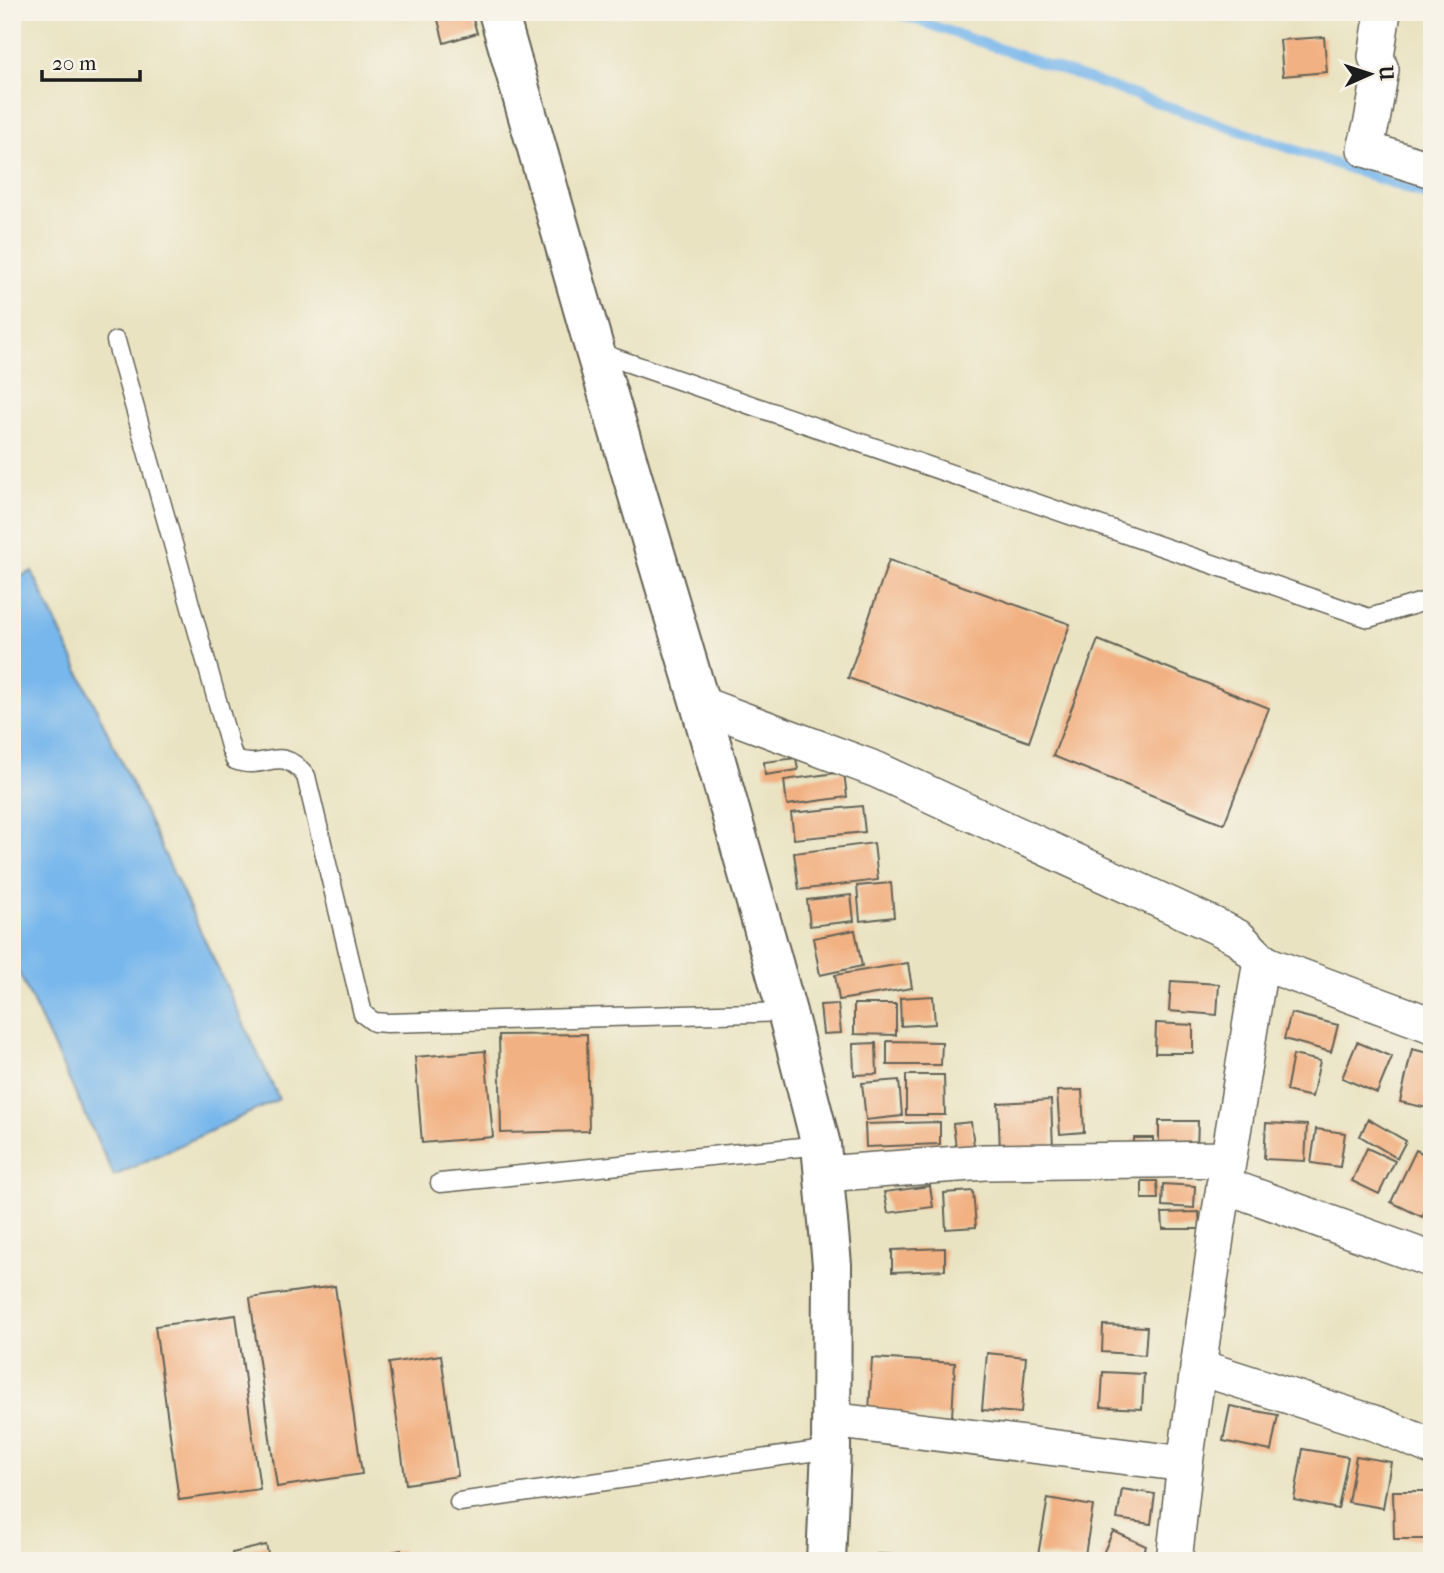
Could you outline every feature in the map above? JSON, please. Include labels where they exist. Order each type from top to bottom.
[{"type":"main road","points":[[498,12],[787,1012],[822,1159],[832,1265],[831,1434],[826,1561]]},
{"type":"street","points":[[1383,12],[1376,57],[1381,70],[1365,149],[1432,170]]},
{"type":"street","points":[[699,704],[877,770],[1220,928],[1239,938],[1269,965],[1432,1025]]},
{"type":"street","points":[[1174,1561],[1226,1172],[1261,960]]},
{"type":"street","points":[[822,1159],[985,1162],[1226,1172],[1432,1261]]},
{"type":"street","points":[[1198,1367],[1377,1424],[1432,1447]]},
{"type":"street","points":[[831,1434],[1185,1464]]},
{"type":"lane","points":[[116,341],[231,750],[235,760],[244,764],[283,758],[296,764],[306,776],[363,1014],[373,1022],[387,1023],[787,1012]]},
{"type":"lane","points":[[595,351],[1369,618],[1432,599]]},
{"type":"lane","points":[[440,1183],[822,1159]]},
{"type":"lane","points":[[459,1502],[831,1434]]},
{"type":"water","points":[[32,571],[279,1099],[114,1176],[12,958],[12,581]]},
{"type":"building","points":[[436,12],[471,12],[477,33],[444,43]]},
{"type":"building","points":[[1324,37],[1327,72],[1283,76],[1280,40]]},
{"type":"building","points":[[889,560],[1070,624],[1029,742],[848,678]]},
{"type":"building","points":[[1098,640],[1269,708],[1224,824],[1053,756]]},
{"type":"building","points":[[796,758],[798,770],[765,775],[764,762]]},
{"type":"building","points":[[844,772],[847,797],[787,805],[784,780]]},
{"type":"building","points":[[862,806],[865,832],[794,839],[791,813]]},
{"type":"building","points":[[874,843],[878,880],[799,890],[794,853]]},
{"type":"building","points":[[891,883],[894,917],[860,921],[857,886]]},
{"type":"building","points":[[851,895],[854,921],[810,926],[807,900]]},
{"type":"building","points":[[855,930],[862,966],[820,975],[813,938]]},
{"type":"building","points":[[908,963],[912,988],[839,1000],[835,975]]},
{"type":"building","points":[[1171,981],[1219,984],[1217,1015],[1169,1011]]},
{"type":"building","points":[[933,996],[935,1024],[901,1026],[900,998]]},
{"type":"building","points":[[838,1004],[841,1033],[823,1034],[820,1005]]},
{"type":"building","points":[[854,1004],[896,1004],[896,1035],[854,1034]]},
{"type":"building","points":[[1291,1013],[1338,1025],[1331,1052],[1284,1039]]},
{"type":"building","points":[[1156,1023],[1193,1025],[1193,1053],[1155,1053]]},
{"type":"building","points":[[587,1034],[589,1131],[501,1133],[499,1035]]},
{"type":"building","points":[[887,1041],[942,1042],[941,1065],[887,1065]]},
{"type":"building","points":[[1357,1042],[1392,1057],[1377,1093],[1342,1078]]},
{"type":"building","points":[[876,1043],[877,1074],[854,1075],[853,1044]]},
{"type":"building","points":[[1412,1049],[1432,1054],[1432,1109],[1400,1102]]},
{"type":"building","points":[[485,1051],[493,1137],[422,1143],[415,1057]]},
{"type":"building","points":[[1293,1055],[1320,1061],[1312,1097],[1286,1091]]},
{"type":"building","points":[[906,1075],[944,1075],[945,1115],[906,1115]]},
{"type":"building","points":[[899,1080],[902,1116],[866,1120],[862,1083]]},
{"type":"building","points":[[1082,1090],[1084,1132],[1060,1134],[1057,1091]]},
{"type":"building","points":[[1051,1100],[1053,1148],[1000,1150],[998,1103]]},
{"type":"building","points":[[1368,1119],[1406,1141],[1397,1158],[1360,1136]]},
{"type":"building","points":[[1159,1121],[1198,1121],[1197,1150],[1159,1150]]},
{"type":"building","points":[[940,1122],[940,1144],[866,1147],[865,1124]]},
{"type":"building","points":[[971,1122],[974,1146],[956,1148],[953,1124]]},
{"type":"building","points":[[1266,1123],[1307,1125],[1305,1161],[1264,1159]]},
{"type":"building","points":[[1316,1129],[1345,1133],[1340,1167],[1311,1163]]},
{"type":"building","points":[[1134,1138],[1153,1138],[1153,1158],[1134,1158]]},
{"type":"building","points":[[1367,1148],[1395,1161],[1379,1194],[1352,1181]]},
{"type":"building","points":[[1416,1150],[1432,1158],[1432,1195],[1422,1217],[1391,1202]]},
{"type":"building","points":[[1142,1181],[1157,1181],[1158,1199],[1142,1199]]},
{"type":"building","points":[[1163,1184],[1195,1186],[1194,1208],[1162,1206]]},
{"type":"building","points":[[930,1186],[933,1207],[888,1213],[884,1192]]},
{"type":"building","points":[[973,1191],[976,1227],[946,1229],[944,1193]]},
{"type":"building","points":[[1199,1212],[1200,1229],[1163,1229],[1162,1213]]},
{"type":"building","points":[[945,1248],[945,1270],[892,1272],[892,1250]]},
{"type":"building","points":[[335,1286],[362,1474],[277,1487],[250,1298]]},
{"type":"building","points":[[236,1315],[260,1489],[179,1500],[155,1326]]},
{"type":"building","points":[[1103,1325],[1147,1327],[1145,1355],[1102,1352]]},
{"type":"building","points":[[987,1353],[1026,1357],[1021,1413],[982,1410]]},
{"type":"building","points":[[441,1355],[458,1476],[406,1484],[389,1363]]},
{"type":"building","points":[[872,1358],[955,1363],[952,1417],[869,1412]]},
{"type":"building","points":[[1103,1372],[1144,1374],[1142,1409],[1101,1407]]},
{"type":"building","points":[[1230,1406],[1278,1415],[1271,1451],[1223,1441]]},
{"type":"building","points":[[1303,1449],[1348,1457],[1338,1509],[1294,1500]]},
{"type":"building","points":[[1356,1456],[1391,1462],[1383,1508],[1348,1502]]},
{"type":"building","points":[[1122,1489],[1155,1494],[1151,1524],[1117,1519]]},
{"type":"building","points":[[1393,1491],[1432,1491],[1432,1539],[1394,1539]]},
{"type":"building","points":[[1048,1498],[1093,1506],[1084,1561],[1038,1555]]},
{"type":"building","points":[[1113,1531],[1146,1546],[1140,1561],[1108,1561],[1101,1558]]},
{"type":"building","points":[[266,1545],[270,1561],[234,1561],[232,1553]]},
{"type":"building","points":[[401,1550],[403,1561],[383,1561],[382,1554]]},
{"type":"building","points":[[877,1554],[939,1557],[939,1561],[877,1561]]},
{"type":"waterway","points":[[893,12],[1432,197]]}]
